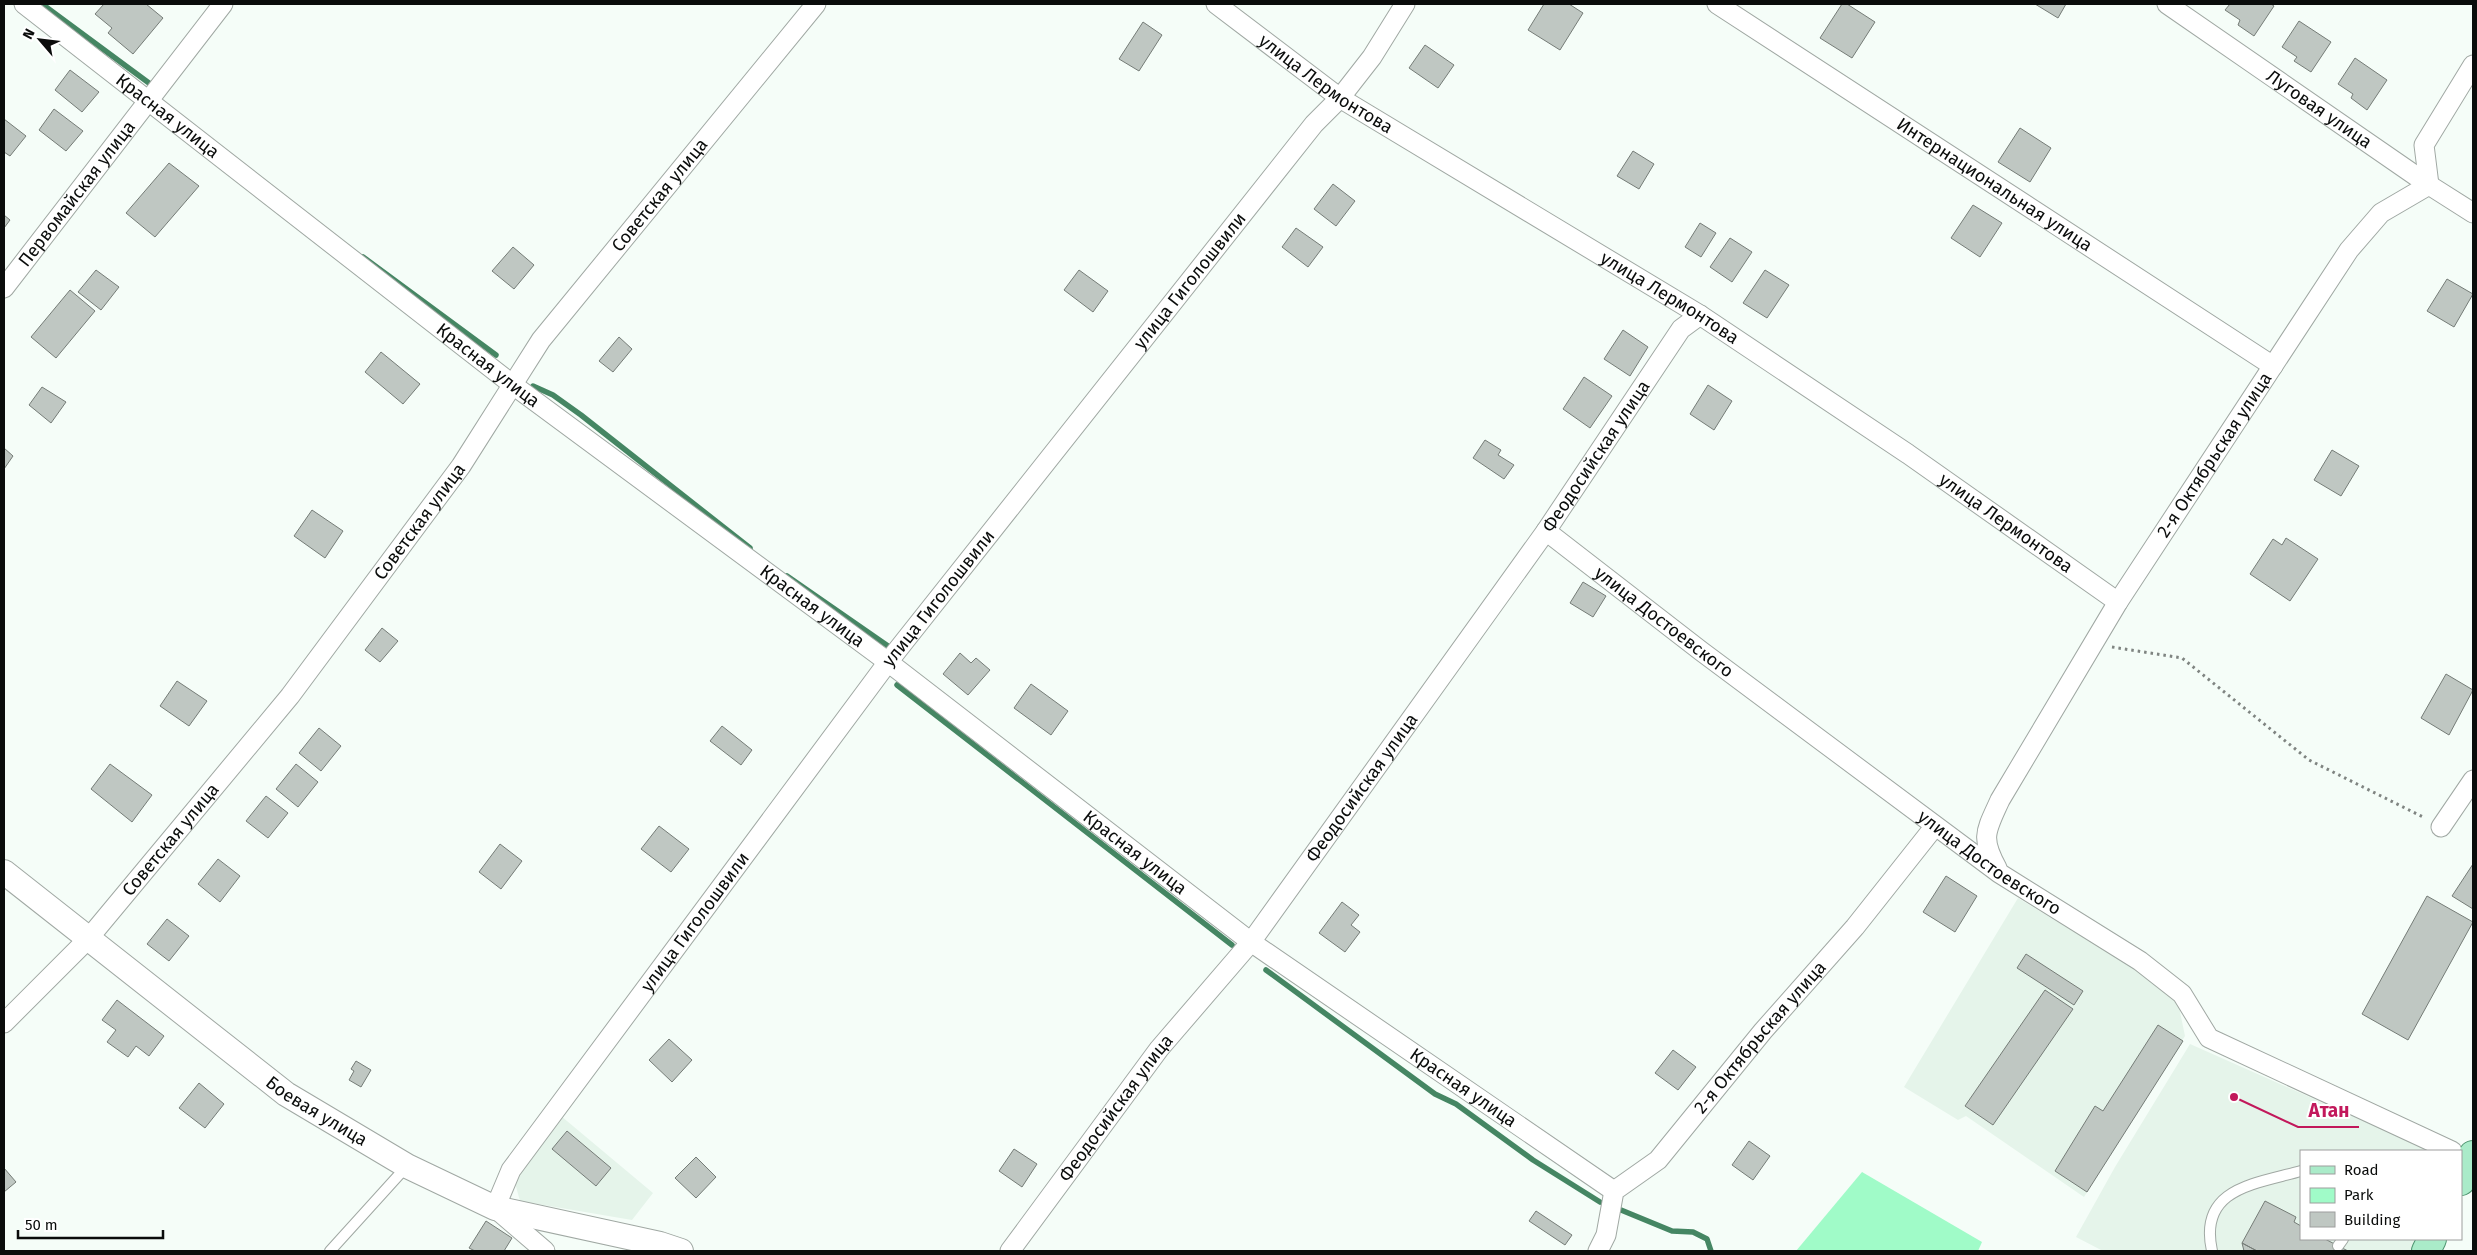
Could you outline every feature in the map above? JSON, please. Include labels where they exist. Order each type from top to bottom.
[{"type":"street","name":"Красная улица","points":[[24,4],[513,385],[888,662],[1252,942],[1614,1192]]},
{"type":"street","name":"Первомайская улица","points":[[4,288],[223,4]]},
{"type":"street","name":"Советская улица","points":[[4,1023],[88,939],[290,696],[460,466],[541,340],[816,4]]},
{"type":"street","name":"улица Лермонтова","points":[[1216,4],[1340,98],[1700,315],[1908,454],[2118,602]]},
{"type":"street","name":"улица Гиголошвили","points":[[495,1208],[511,1170],[888,662],[1314,124],[1340,98],[1372,58],[1405,4]]},
{"type":"street","name":"Интернациональная улица","points":[[1716,4],[2273,366]]},
{"type":"street","name":"Луговая улица","points":[[2167,4],[2429,185],[2473,213]]},
{"type":"street","points":[[2429,185],[2424,145],[2473,66]]},
{"type":"street","name":"2-я Октябрьская улица","points":[[1999,873],[1986,849],[1988,827],[2000,800],[2118,602],[2349,250],[2381,214],[2429,185]]},
{"type":"street","name":"Феодосийская улица","points":[[1010,1251],[1159,1049],[1252,942],[1546,531],[1681,329],[1700,315]]},
{"type":"street","name":"улица Достоевского","points":[[1546,531],[1701,651],[1999,873],[2140,961],[2182,994],[2209,1038],[2433,1150]]},
{"type":"street","points":[[2441,827],[2473,780]]},
{"type":"street","name":"2-я Октябрьская улица","points":[[1614,1192],[1658,1160],[1762,1031],[1855,927],[1936,826]]},
{"type":"street","name":"Боевая улица","points":[[4,872],[286,1094],[407,1166],[495,1208],[664,1249]]},
{"type":"street","points":[[1598,1251],[1606,1234],[1614,1192]]},
{"type":"street","points":[[495,1208],[545,1251]]},
{"type":"lane","points":[[330,1251],[407,1166]]},
{"type":"lane","points":[[2212,1251],[2209,1235],[2215,1207],[2236,1189],[2300,1171]]},
{"type":"path","points":[[2094,644],[2182,658],[2309,760],[2441,827]]},
{"type":"shaded area","points":[[2018,898],[2167,988],[2178,1002],[2185,1036],[2084,1197],[1966,1116],[1958,1120],[1904,1087]]},
{"type":"shaded area","points":[[2190,1044],[2429,1150],[2300,1150],[2300,1240],[2421,1240],[2415,1251],[2103,1251],[2076,1237],[2115,1167]]},
{"type":"shaded area","points":[[561,1116],[653,1193],[632,1220],[520,1201],[515,1183],[533,1150]]},
{"type":"green space","points":[[1862,1172],[1982,1242],[1978,1251],[1796,1251]]},
{"type":"building","points":[[104,4],[146,4],[163,18],[133,54],[108,33],[112,28],[95,14]]},
{"type":"building","points":[[1544,4],[1569,4],[1583,13],[1560,50],[1528,30]]},
{"type":"building","points":[[1842,4],[1847,4],[1875,22],[1852,58],[1820,38]]},
{"type":"building","points":[[2035,4],[2066,4],[2058,18]]},
{"type":"building","points":[[2230,4],[2271,4],[2274,6],[2254,36],[2238,25],[2240,20],[2225,10]]},
{"type":"building","points":[[2299,21],[2331,42],[2311,72],[2294,61],[2297,57],[2282,47]]},
{"type":"building","points":[[1143,22],[1162,35],[1139,71],[1119,59]]},
{"type":"building","points":[[1425,45],[1454,65],[1438,88],[1409,68]]},
{"type":"building","points":[[2355,58],[2387,80],[2367,110],[2351,98],[2353,94],[2338,84]]},
{"type":"building","points":[[70,70],[99,92],[82,112],[55,90]]},
{"type":"building","points":[[54,109],[83,131],[66,151],[39,130]]},
{"type":"building","points":[[4,119],[26,136],[10,156],[4,152]]},
{"type":"building","points":[[2020,128],[2051,148],[2030,182],[1998,162]]},
{"type":"building","points":[[1633,151],[1654,164],[1639,189],[1617,176]]},
{"type":"building","points":[[169,163],[199,186],[155,237],[126,213]]},
{"type":"building","points":[[1333,184],[1355,201],[1336,226],[1314,209]]},
{"type":"building","points":[[1973,205],[2002,223],[1980,257],[1951,238]]},
{"type":"building","points":[[4,215],[10,220],[4,228]]},
{"type":"building","points":[[1700,223],[1716,233],[1701,257],[1685,247]]},
{"type":"building","points":[[1296,228],[1323,247],[1308,267],[1282,247]]},
{"type":"building","points":[[1730,238],[1752,252],[1732,282],[1710,267]]},
{"type":"building","points":[[513,247],[534,265],[514,289],[492,271]]},
{"type":"building","points":[[96,270],[119,287],[101,310],[78,292]]},
{"type":"building","points":[[1079,270],[1108,291],[1093,312],[1064,290]]},
{"type":"building","points":[[1765,270],[1789,285],[1767,318],[1743,303]]},
{"type":"building","points":[[2447,279],[2473,294],[2454,327],[2427,311]]},
{"type":"building","points":[[70,290],[95,311],[56,358],[31,337]]},
{"type":"building","points":[[1623,330],[1648,347],[1630,376],[1604,359]]},
{"type":"building","points":[[619,337],[632,349],[613,372],[599,361]]},
{"type":"building","points":[[381,352],[420,384],[403,404],[365,372]]},
{"type":"building","points":[[1584,377],[1612,396],[1590,428],[1563,409]]},
{"type":"building","points":[[1708,385],[1732,401],[1714,430],[1690,414]]},
{"type":"building","points":[[42,387],[66,402],[51,423],[29,405]]},
{"type":"building","points":[[1485,440],[1501,450],[1498,455],[1514,465],[1504,479],[1473,458]]},
{"type":"building","points":[[4,448],[13,456],[4,469]]},
{"type":"building","points":[[2332,450],[2359,466],[2341,496],[2314,480]]},
{"type":"building","points":[[312,510],[343,531],[325,558],[294,536]]},
{"type":"building","points":[[2286,538],[2318,559],[2290,601],[2250,574],[2273,539],[2282,545]]},
{"type":"building","points":[[1583,582],[1606,596],[1593,617],[1570,603]]},
{"type":"building","points":[[382,628],[398,641],[380,662],[365,650]]},
{"type":"building","points":[[960,653],[971,663],[976,658],[990,670],[968,695],[943,674]]},
{"type":"building","points":[[2446,674],[2473,690],[2449,735],[2421,718]]},
{"type":"building","points":[[177,681],[207,701],[189,726],[160,706]]},
{"type":"building","points":[[1031,684],[1068,711],[1051,735],[1014,708]]},
{"type":"building","points":[[722,726],[752,750],[741,765],[710,741]]},
{"type":"building","points":[[319,728],[341,746],[321,771],[299,753]]},
{"type":"building","points":[[110,764],[152,795],[132,822],[91,789]]},
{"type":"building","points":[[296,764],[318,782],[298,807],[276,789]]},
{"type":"building","points":[[266,796],[288,813],[268,838],[246,821]]},
{"type":"building","points":[[659,826],[689,849],[671,872],[641,849]]},
{"type":"building","points":[[500,844],[522,861],[501,889],[479,872]]},
{"type":"building","points":[[218,859],[240,876],[220,902],[198,884]]},
{"type":"building","points":[[2473,864],[2473,909],[2452,896]]},
{"type":"building","points":[[1946,876],[1977,896],[1955,932],[1923,912]]},
{"type":"building","points":[[2427,896],[2473,922],[2408,1040],[2362,1014]]},
{"type":"building","points":[[1342,902],[1359,915],[1351,925],[1360,932],[1345,952],[1319,933]]},
{"type":"building","points":[[167,919],[189,936],[169,961],[147,944]]},
{"type":"building","points":[[2026,954],[2083,991],[2074,1005],[2017,968]]},
{"type":"building","points":[[2045,990],[2073,1009],[1993,1125],[1965,1106]]},
{"type":"building","points":[[117,1000],[164,1036],[149,1056],[136,1046],[128,1057],[107,1042],[116,1030],[102,1020]]},
{"type":"building","points":[[2158,1025],[2183,1041],[2087,1192],[2055,1171],[2095,1106],[2103,1111]]},
{"type":"building","points":[[669,1039],[692,1060],[672,1082],[649,1060]]},
{"type":"building","points":[[1673,1050],[1696,1067],[1678,1090],[1655,1073]]},
{"type":"building","points":[[356,1061],[371,1070],[361,1087],[349,1080],[354,1071],[351,1069]]},
{"type":"building","points":[[199,1083],[224,1104],[205,1128],[179,1108]]},
{"type":"building","points":[[567,1131],[611,1168],[596,1186],[552,1149]]},
{"type":"building","points":[[1749,1141],[1770,1156],[1753,1180],[1732,1165]]},
{"type":"building","points":[[1014,1149],[1037,1164],[1022,1187],[999,1171]]},
{"type":"building","points":[[696,1157],[716,1177],[696,1198],[675,1178]]},
{"type":"building","points":[[4,1168],[16,1182],[4,1192]]},
{"type":"building","points":[[2265,1201],[2296,1217],[2294,1222],[2300,1225],[2300,1240],[2327,1240],[2348,1251],[2257,1251],[2242,1243]]},
{"type":"building","points":[[1536,1211],[1572,1235],[1565,1245],[1529,1221]]},
{"type":"building","points":[[486,1221],[512,1238],[504,1251],[475,1251],[469,1248]]},
{"type":"building","points":[[2242,1243],[2257,1251],[2244,1251]]},
{"type":"waterway","points":[[42,4],[153,86]]},
{"type":"waterway","points":[[363,257],[496,355]]},
{"type":"waterway","points":[[533,386],[553,395],[581,415],[750,548]]},
{"type":"waterway","points":[[787,576],[888,646]]},
{"type":"waterway","points":[[897,685],[1232,945]]},
{"type":"waterway","points":[[1266,970],[1435,1094],[1456,1104],[1533,1160],[1600,1202]]},
{"type":"waterway","points":[[1621,1210],[1672,1231],[1693,1232],[1707,1239],[1711,1251]]},
{"type":"place","name":"Атан","points":[[2234,1097]]}]
